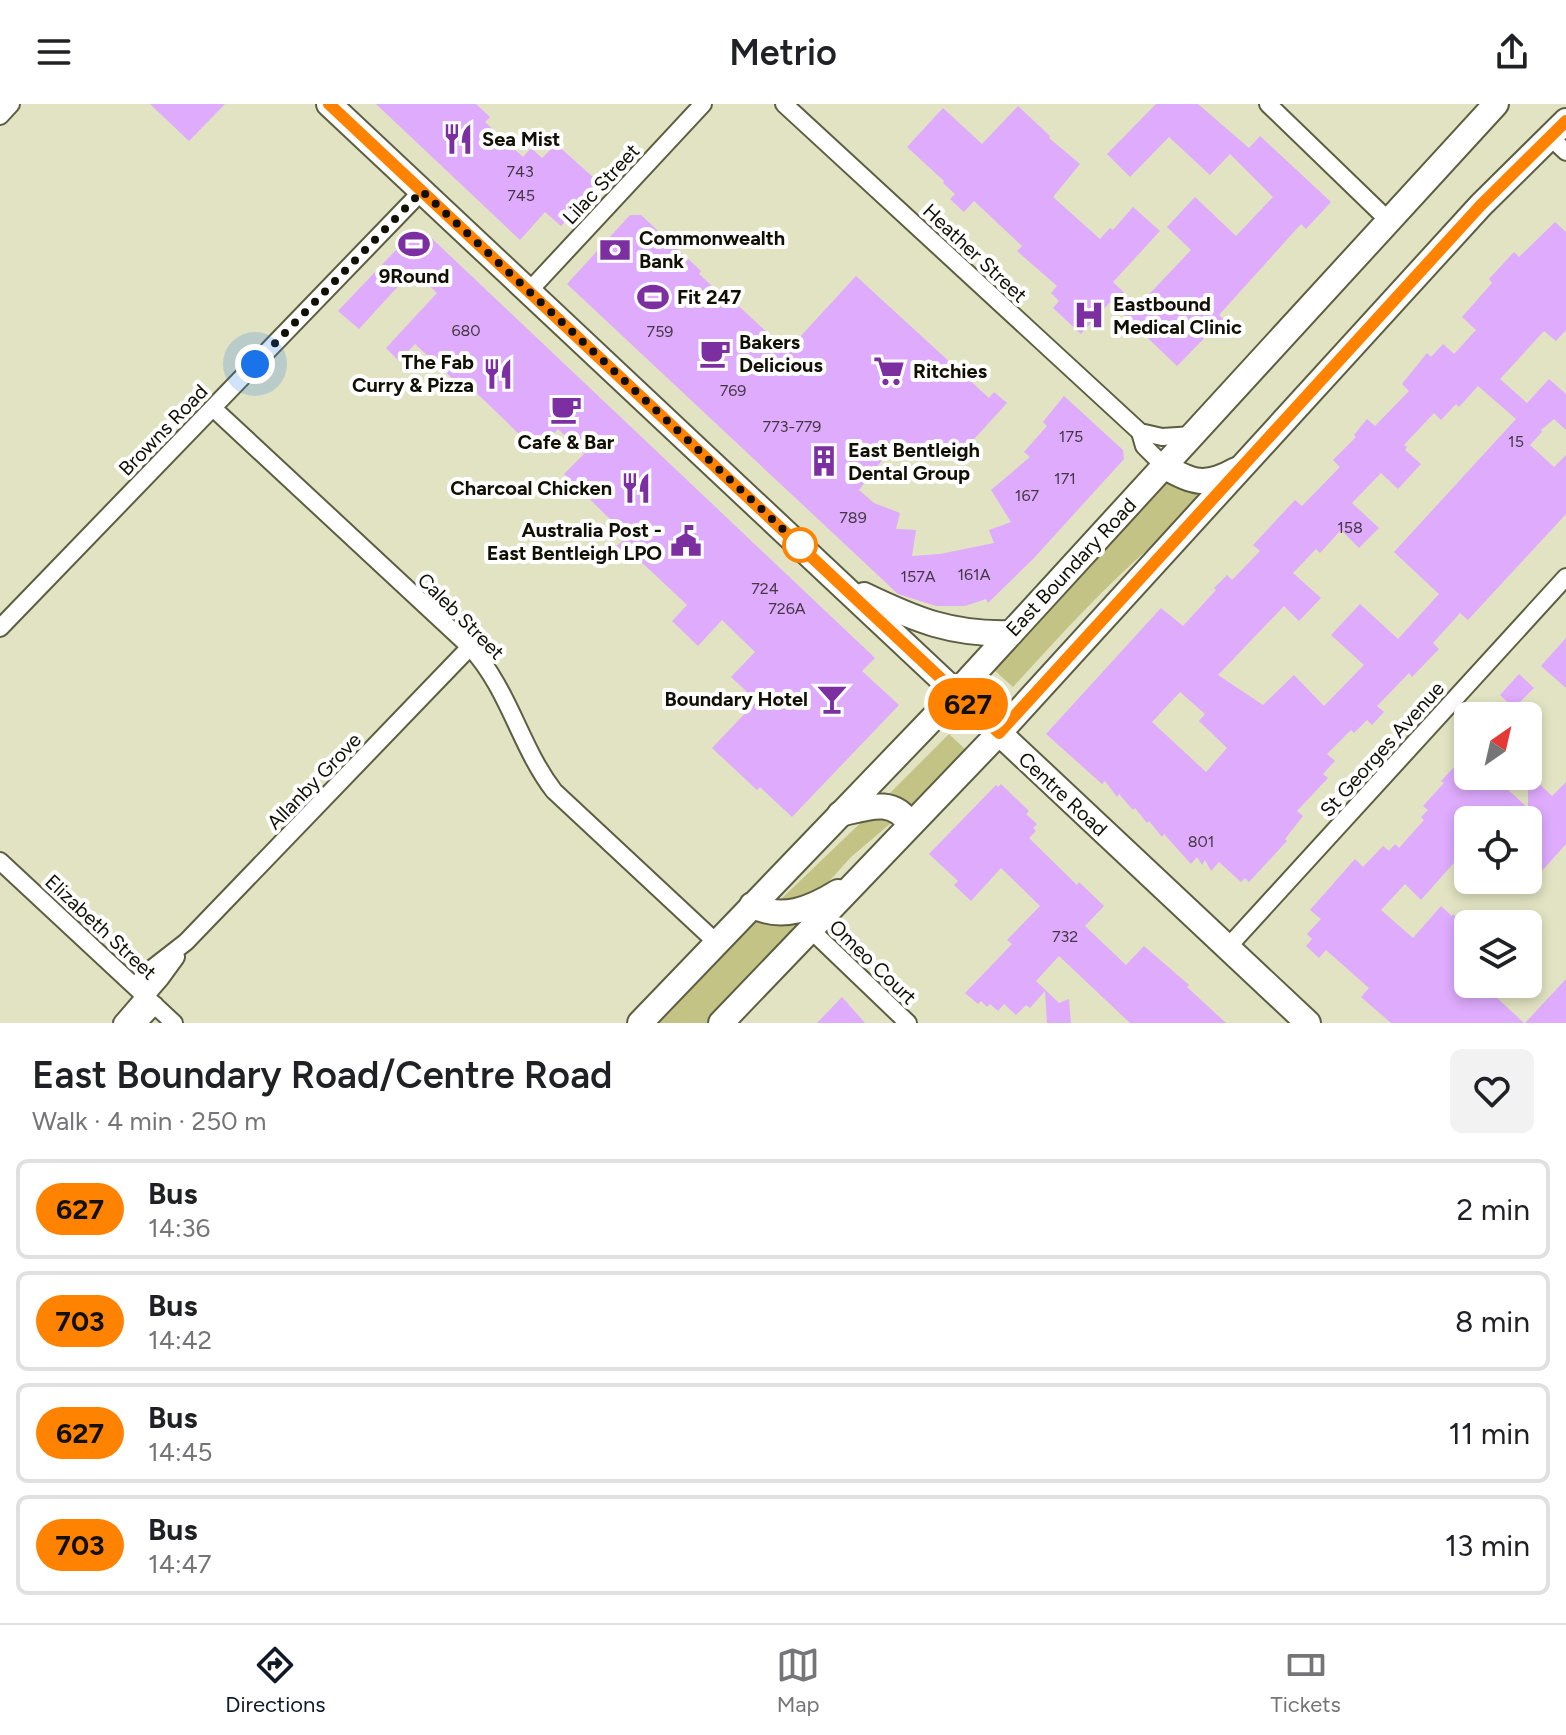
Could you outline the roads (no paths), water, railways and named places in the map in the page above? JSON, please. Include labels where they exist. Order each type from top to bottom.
[{"type":"main road","name":"Centre Road","points":[[329,104],[1308,1023]]},
{"type":"main road","name":"East Boundary Road","points":[[640,1023],[1011,633],[1496,104]]},
{"type":"main road","points":[[721,1023],[999,733],[1481,205],[1561,137]]},
{"type":"main road","points":[[1164,466],[1189,480],[1204,482],[1245,464]]},
{"type":"main road","points":[[841,584],[919,621],[981,634],[1011,633]]},
{"type":"main road","points":[[840,814],[885,805],[899,811],[910,825]]},
{"type":"main road","points":[[752,905],[772,914],[804,909],[820,903],[865,871]]},
{"type":"street","points":[[0,116],[11,104]]},
{"type":"street","name":"Lilac Street","points":[[529,291],[703,104]]},
{"type":"street","name":"Heather Street","points":[[784,104],[1140,432],[1144,446],[1164,466]]},
{"type":"street","points":[[1268,104],[1389,221]]},
{"type":"street","name":"Browns Road","points":[[0,628],[422,191]]},
{"type":"street","name":"Caleb Street","points":[[213,408],[470,647],[490,670],[554,791],[717,943]]},
{"type":"street","points":[[1140,432],[1162,437],[1193,435]]},
{"type":"street","name":"St Georges Avenue","points":[[1228,947],[1566,577]]},
{"type":"street","name":"Allanby Grove","points":[[145,996],[186,942],[470,647]]},
{"type":"street","name":"Elizabeth Street","points":[[0,861],[174,1023]]},
{"type":"street","name":"Omeo Court","points":[[811,930],[908,1023]]},
{"type":"street","points":[[122,1023],[145,996]]},
{"type":"street","points":[[138,1023],[145,996]]},
{"type":"place","name":"Sea Mist","points":[[458,139]]},
{"type":"place","name":"9Round","points":[[414,244]]},
{"type":"place","name":"Commonwealth Bank","points":[[615,250]]},
{"type":"place","name":"Fit 247","points":[[653,297]]},
{"type":"place","name":"Eastbound Medical Clinic","points":[[1089,315]]},
{"type":"place","name":"Bakers Delicious","points":[[715,353]]},
{"type":"place","name":"Ritchies","points":[[889,371]]},
{"type":"place","name":"The Fab Curry & Pizza","points":[[498,374]]},
{"type":"place","name":"Cafe & Bar","points":[[566,409]]},
{"type":"place","name":"East Bentleigh Dental Group","points":[[824,461]]},
{"type":"place","name":"Charcoal Chicken","points":[[636,488]]},
{"type":"place","name":"Australia Post - East Bentleigh LPO","points":[[686,541]]},
{"type":"place","name":"Boundary Hotel","points":[[832,699]]}]
